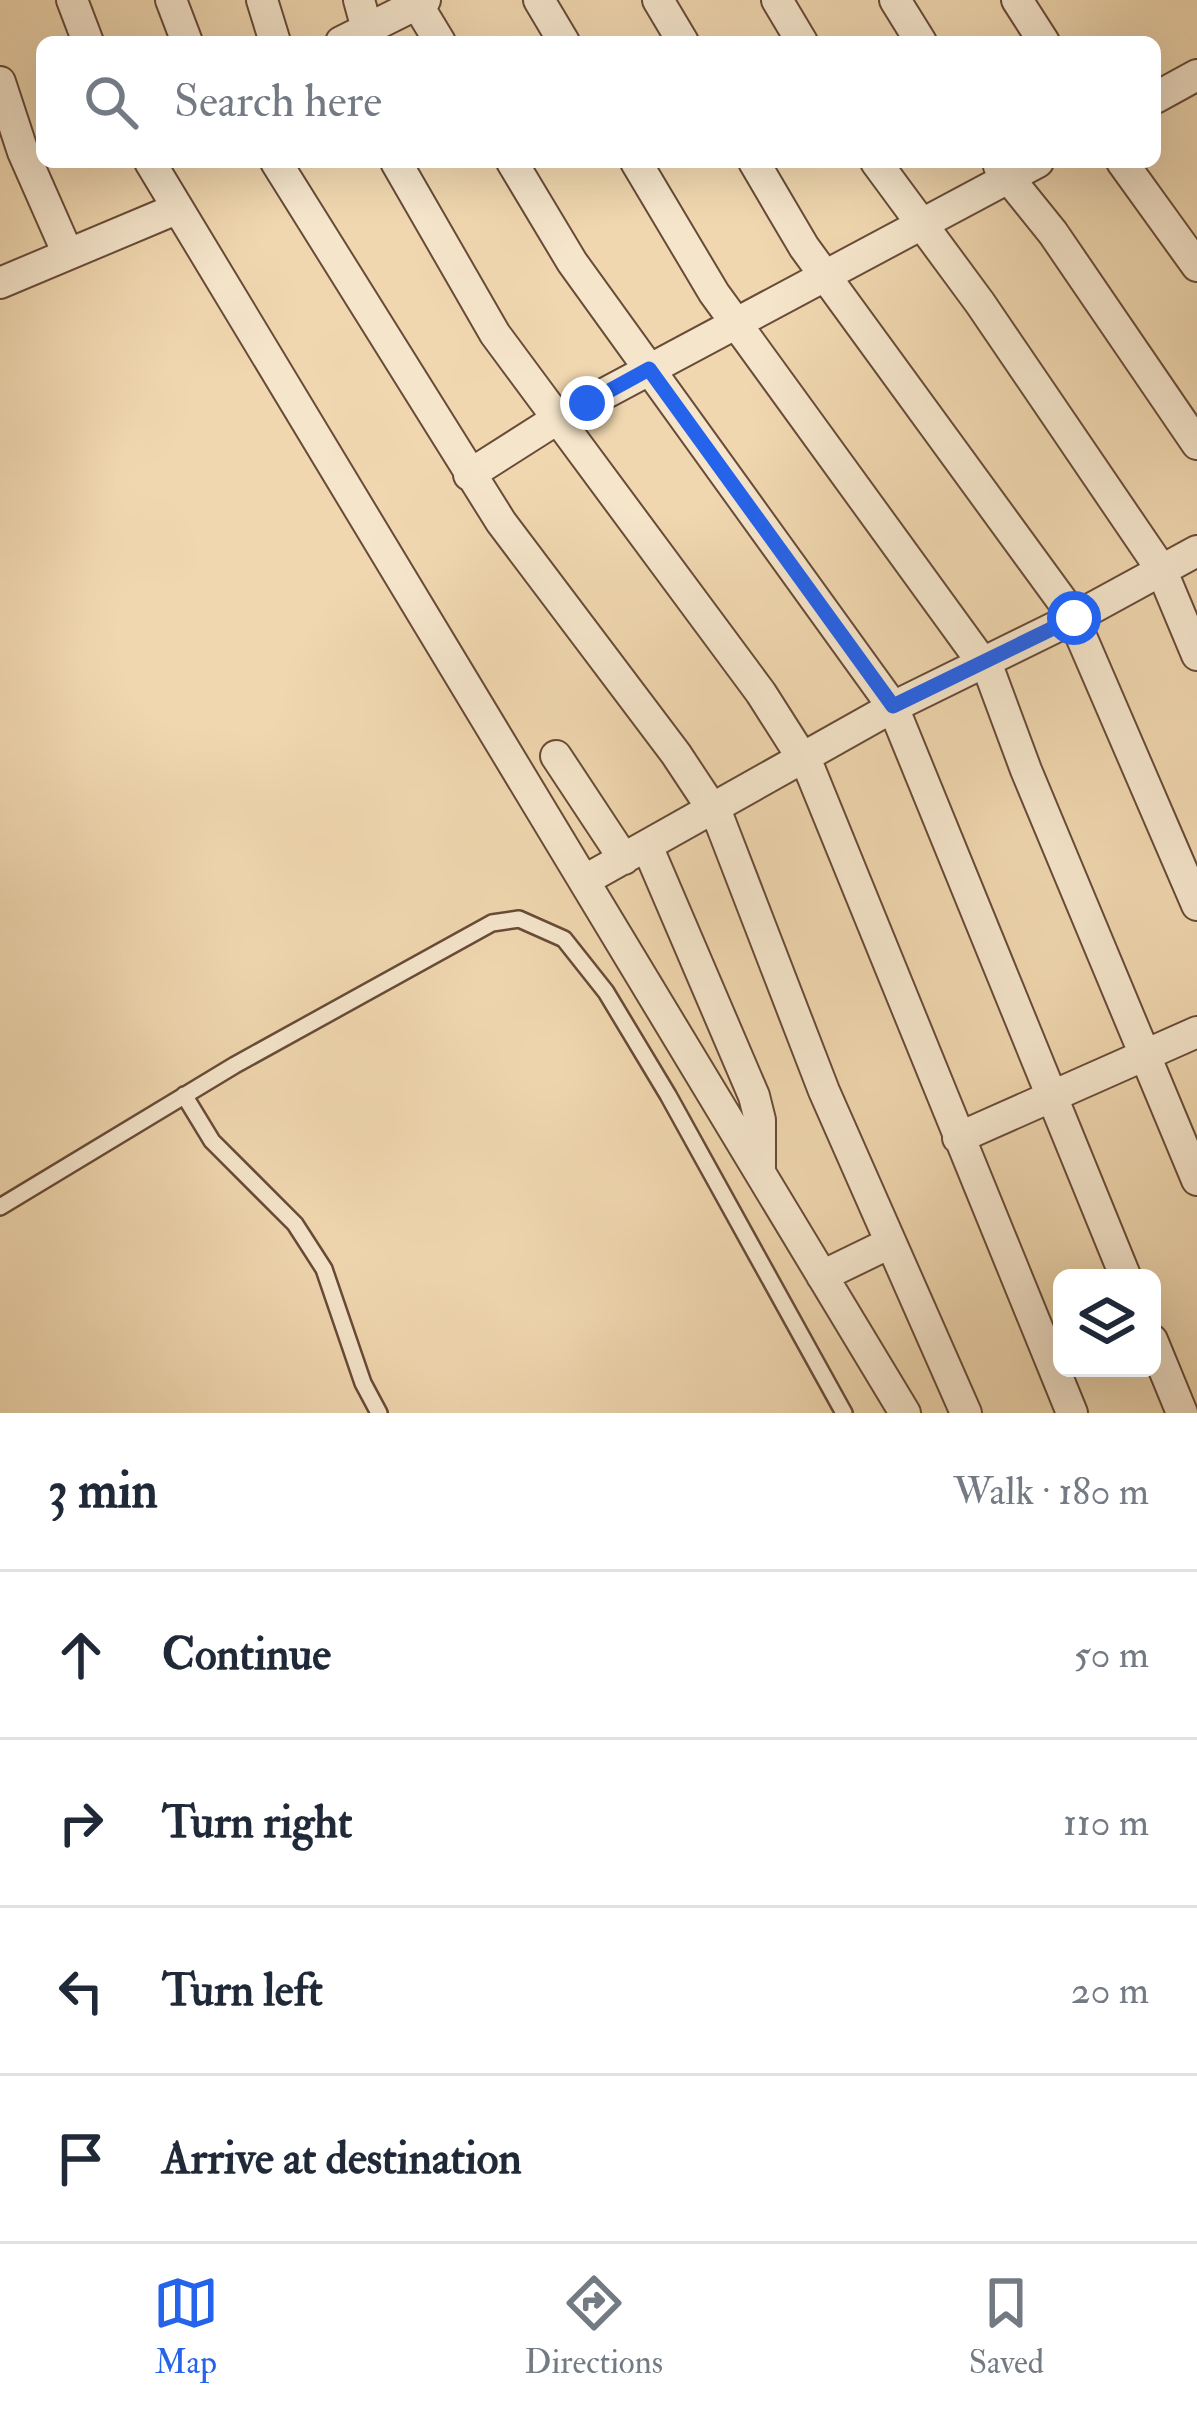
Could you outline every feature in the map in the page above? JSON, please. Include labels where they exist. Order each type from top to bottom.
[{"type":"street","points":[[72,0],[86,36]]},
{"type":"street","points":[[171,0],[185,36]]},
{"type":"street","points":[[262,0],[272,36]]},
{"type":"street","points":[[539,0],[560,36]]},
{"type":"street","points":[[658,0],[679,36]]},
{"type":"street","points":[[777,0],[798,36]]},
{"type":"street","points":[[895,0],[917,36]]},
{"type":"street","points":[[1017,0],[1040,36]]},
{"type":"street","points":[[356,24],[421,2],[437,36]]},
{"type":"street","points":[[1161,95],[1197,74]]},
{"type":"street","points":[[0,82],[23,152],[68,254]]},
{"type":"street","points":[[153,168],[905,1413]]},
{"type":"street","points":[[280,168],[501,522],[713,810],[824,1091],[966,1413]]},
{"type":"street","points":[[399,168],[495,334],[761,693],[802,758],[834,822],[1072,1413]]},
{"type":"street","points":[[516,168],[572,262],[893,706],[1122,1269]]},
{"type":"street","points":[[640,168],[736,323],[983,663],[1197,1180]]},
{"type":"street","points":[[758,168],[804,247],[1074,618],[1197,905]]},
{"type":"street","points":[[880,168],[980,303],[1160,569],[1197,655]]},
{"type":"street","points":[[1126,168],[1197,266]]},
{"type":"street","points":[[470,475],[557,419],[921,223],[1002,170],[1053,233],[1197,444]]},
{"type":"street","points":[[0,283],[176,209]]},
{"type":"street","points":[[585,880],[893,706],[1074,618],[1197,551]]},
{"type":"street","points":[[556,756],[636,853],[754,1096],[760,1120],[760,1172]]},
{"type":"street","points":[[958,1138],[1197,1032]]},
{"type":"street","points":[[822,1276],[890,1243]]},
{"type":"street","points":[[1161,1362],[1182,1413]]},
{"type":"lane","points":[[0,1208],[184,1095],[492,922],[519,919],[564,939],[606,992],[844,1413]]},
{"type":"lane","points":[[184,1095],[212,1141],[295,1224],[324,1269],[363,1383],[379,1413]]},
{"type":"route","points":[[587,403],[649,369],[893,706],[1074,618]]}]
